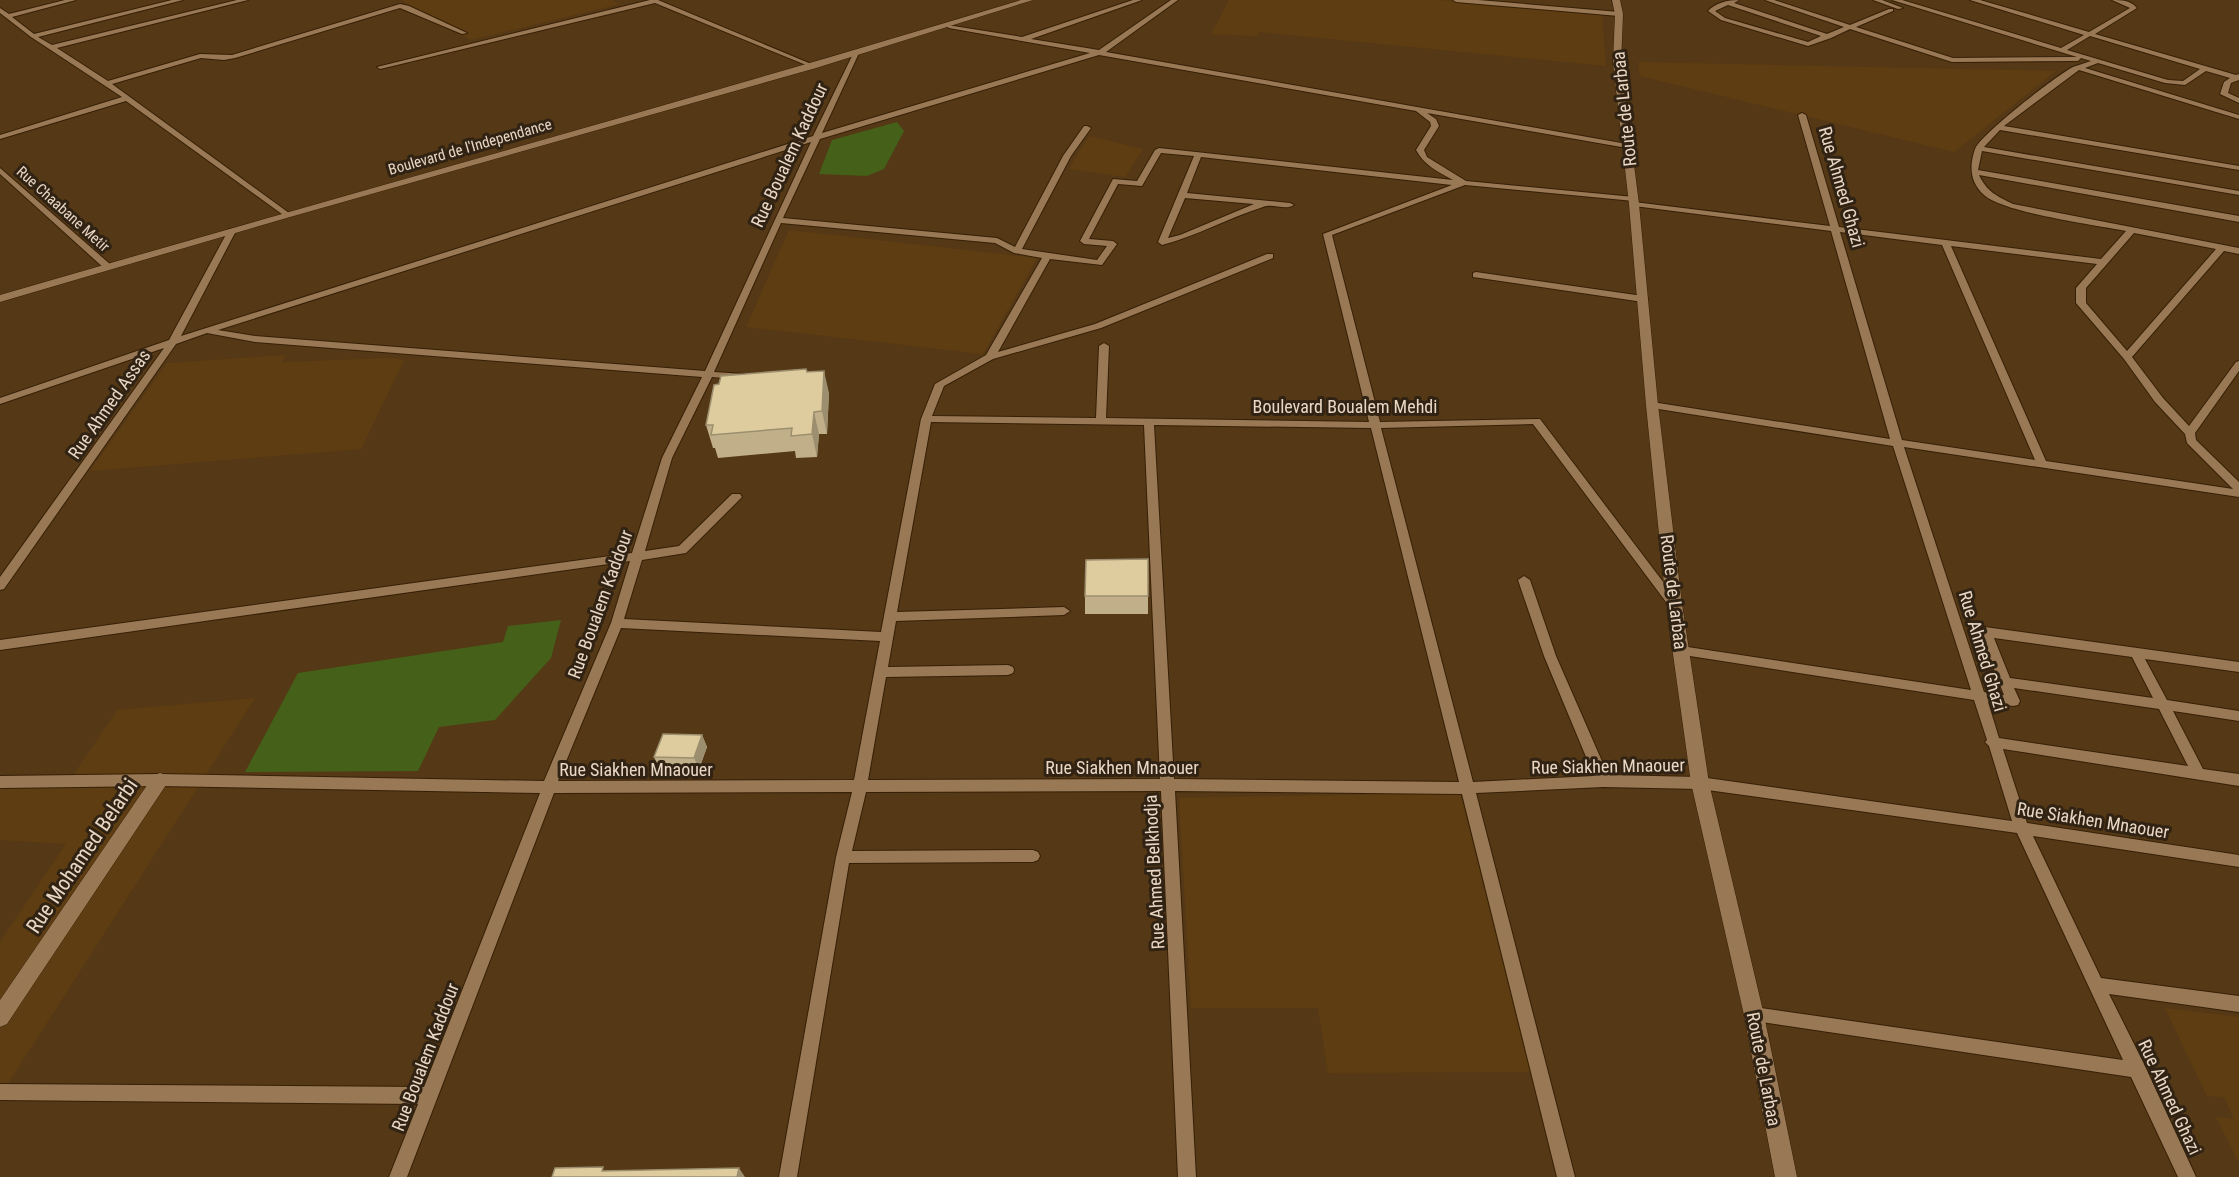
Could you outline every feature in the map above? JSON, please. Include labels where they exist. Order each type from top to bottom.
[{"type":"main road","name":"Boulevard de l'Independance","points":[[0,299],[286,215],[813,66],[1029,0]]},
{"type":"main road","name":"Route de Larbaa","points":[[1616,0],[1619,14],[1617,63],[1634,202],[1652,405],[1674,604],[1700,783],[1754,1015],[1786,1177]]},
{"type":"main road","name":"Rue Mohamed Belarbi","points":[[0,1017],[7,996],[160,780]]},
{"type":"street","points":[[7,16],[74,0]]},
{"type":"street","points":[[33,36],[180,0]]},
{"type":"street","points":[[53,47],[245,0]]},
{"type":"street","points":[[1022,40],[1139,0]]},
{"type":"street","points":[[0,401],[208,330],[818,137],[973,93],[1101,52],[1175,0]]},
{"type":"street","points":[[1456,0],[1534,3],[1619,14]]},
{"type":"street","points":[[1736,0],[1711,11],[1723,19],[1800,43],[1810,44],[1852,28],[1894,6],[1916,0]]},
{"type":"street","points":[[1768,0],[1956,61],[2095,60]]},
{"type":"street","points":[[1876,0],[2067,59]]},
{"type":"street","points":[[1973,0],[2092,33]]},
{"type":"street","points":[[1987,0],[2238,77]]},
{"type":"street","points":[[2062,50],[2134,8],[2130,4],[2115,0]]},
{"type":"street","points":[[380,67],[655,1],[813,66]]},
{"type":"street","points":[[1727,3],[1829,37]]},
{"type":"street","points":[[1907,4],[2180,84],[2185,83],[2205,68]]},
{"type":"street","points":[[107,83],[204,56],[220,59],[233,57],[400,6],[407,6],[464,33]]},
{"type":"street","points":[[0,10],[33,36],[107,83],[286,215]]},
{"type":"street","points":[[949,26],[1628,146]]},
{"type":"street","name":"Rue Boualem Kaddour","points":[[398,1177],[549,787],[617,623],[667,458],[709,373],[856,53]]},
{"type":"street","points":[[2095,60],[2079,68],[1998,127],[1979,148],[1974,172],[1980,186],[1988,195],[2011,206],[2239,251]]},
{"type":"street","points":[[2079,68],[2239,117]]},
{"type":"street","points":[[2238,77],[2228,82],[2224,94],[2239,101]]},
{"type":"street","points":[[0,137],[127,98]]},
{"type":"street","points":[[1416,108],[1433,121],[1435,126],[1420,150],[1424,158],[1464,183]]},
{"type":"street","name":"Rue Ahmed Ghazi","points":[[1802,115],[1897,443],[1980,696],[1992,742],[2022,828],[2187,1177]]},
{"type":"street","points":[[1998,127],[2239,168]]},
{"type":"street","points":[[1017,251],[1067,156],[1087,128]]},
{"type":"street","points":[[1979,148],[2239,193]]},
{"type":"street","points":[[778,220],[997,242],[1017,251],[1099,263],[1113,244],[1084,241],[1098,212],[1116,181],[1139,184],[1160,150],[1198,156],[1634,202],[2102,262]]},
{"type":"street","points":[[1198,156],[1162,242],[1183,237],[1264,203]]},
{"type":"street","name":"Rue Chaabane Metir","points":[[0,170],[108,267]]},
{"type":"street","points":[[1974,172],[2239,219]]},
{"type":"street","points":[[1464,183],[1326,234],[1377,424],[1566,1177]]},
{"type":"street","points":[[1183,195],[1290,205]]},
{"type":"street","name":"Rue Ahmed Assas","points":[[0,586],[173,342],[232,231]]},
{"type":"street","points":[[2131,231],[2081,288],[2081,303],[2127,357],[2158,400],[2190,434],[2191,441],[2239,488]]},
{"type":"street","points":[[1946,242],[2042,464]]},
{"type":"street","points":[[2127,357],[2222,248]]},
{"type":"street","points":[[990,357],[1047,256]]},
{"type":"street","points":[[788,1177],[843,857],[860,786],[926,419],[940,384],[990,357],[1098,326],[1270,256]]},
{"type":"street","points":[[1476,275],[1643,298]]},
{"type":"street","points":[[208,330],[255,339],[751,377]]},
{"type":"street","points":[[1101,421],[1104,346]]},
{"type":"street","points":[[2190,434],[2239,364]]},
{"type":"street","points":[[1652,405],[2239,493]]},
{"type":"street","name":"Boulevard Boualem Mehdi","points":[[926,419],[1377,424],[1536,421],[1674,604]]},
{"type":"street","name":"Rue Ahmed Belkhodja","points":[[1149,421],[1187,1177]]},
{"type":"street","points":[[0,645],[682,550],[736,497]]},
{"type":"street","points":[[1524,580],[1550,656],[1603,781]]},
{"type":"street","points":[[891,617],[1064,611]]},
{"type":"street","points":[[617,623],[887,637]]},
{"type":"street","points":[[1681,651],[2013,701],[1985,632],[2239,666]]},
{"type":"street","points":[[2136,653],[2198,773]]},
{"type":"street","points":[[881,672],[1008,670]]},
{"type":"street","points":[[2006,682],[2239,716]]},
{"type":"street","points":[[1992,742],[2239,780]]},
{"type":"street","name":"Rue Siakhen Mnaouer","points":[[0,782],[160,780],[549,787],[1168,785],[1469,788],[1603,781],[1700,783],[2239,861]]},
{"type":"street","points":[[843,857],[1033,856]]},
{"type":"street","points":[[2096,985],[2239,1004]]},
{"type":"street","points":[[1754,1015],[2138,1070]]},
{"type":"street","points":[[0,1092],[429,1096]]},
{"type":"shaded area","points":[[401,0],[611,0],[620,4],[471,40]]},
{"type":"shaded area","points":[[1229,0],[1440,0],[1602,15],[1606,66],[1260,32],[1257,36],[1211,34]]},
{"type":"shaded area","points":[[1638,62],[2056,71],[1954,152],[1640,76]]},
{"type":"shaded area","points":[[1089,136],[1143,149],[1125,177],[1069,169]]},
{"type":"shaded area","points":[[789,230],[1037,258],[983,354],[746,327]]},
{"type":"shaded area","points":[[286,355],[282,362],[389,358],[404,360],[361,449],[90,471],[167,363]]},
{"type":"shaded area","points":[[255,698],[0,1096],[0,942],[66,844],[0,840],[0,788],[66,786],[117,710]]},
{"type":"shaded area","points":[[1460,793],[1530,1072],[1328,1073],[1318,1008],[1191,1008],[1179,798]]},
{"type":"shaded area","points":[[2165,1008],[2239,1017],[2239,1163],[2216,1117],[2234,1119],[2224,1097],[2207,1096]]},
{"type":"green space","points":[[897,122],[904,131],[884,169],[867,176],[819,174],[832,140]]},
{"type":"green space","points":[[561,620],[551,658],[495,720],[439,727],[418,771],[245,772],[298,673],[503,642],[508,626]]},
{"type":"building","points":[[806,369],[807,372],[824,371],[822,411],[814,412],[812,434],[791,436],[792,428],[711,435],[713,425],[706,425],[714,385],[719,384],[721,376]]},
{"type":"building","points":[[1148,559],[1148,596],[1085,596],[1086,560]]},
{"type":"building","points":[[663,734],[702,735],[694,758],[654,757]]},
{"type":"building","points":[[603,1167],[602,1171],[739,1168],[737,1177],[552,1177],[555,1168]]}]
